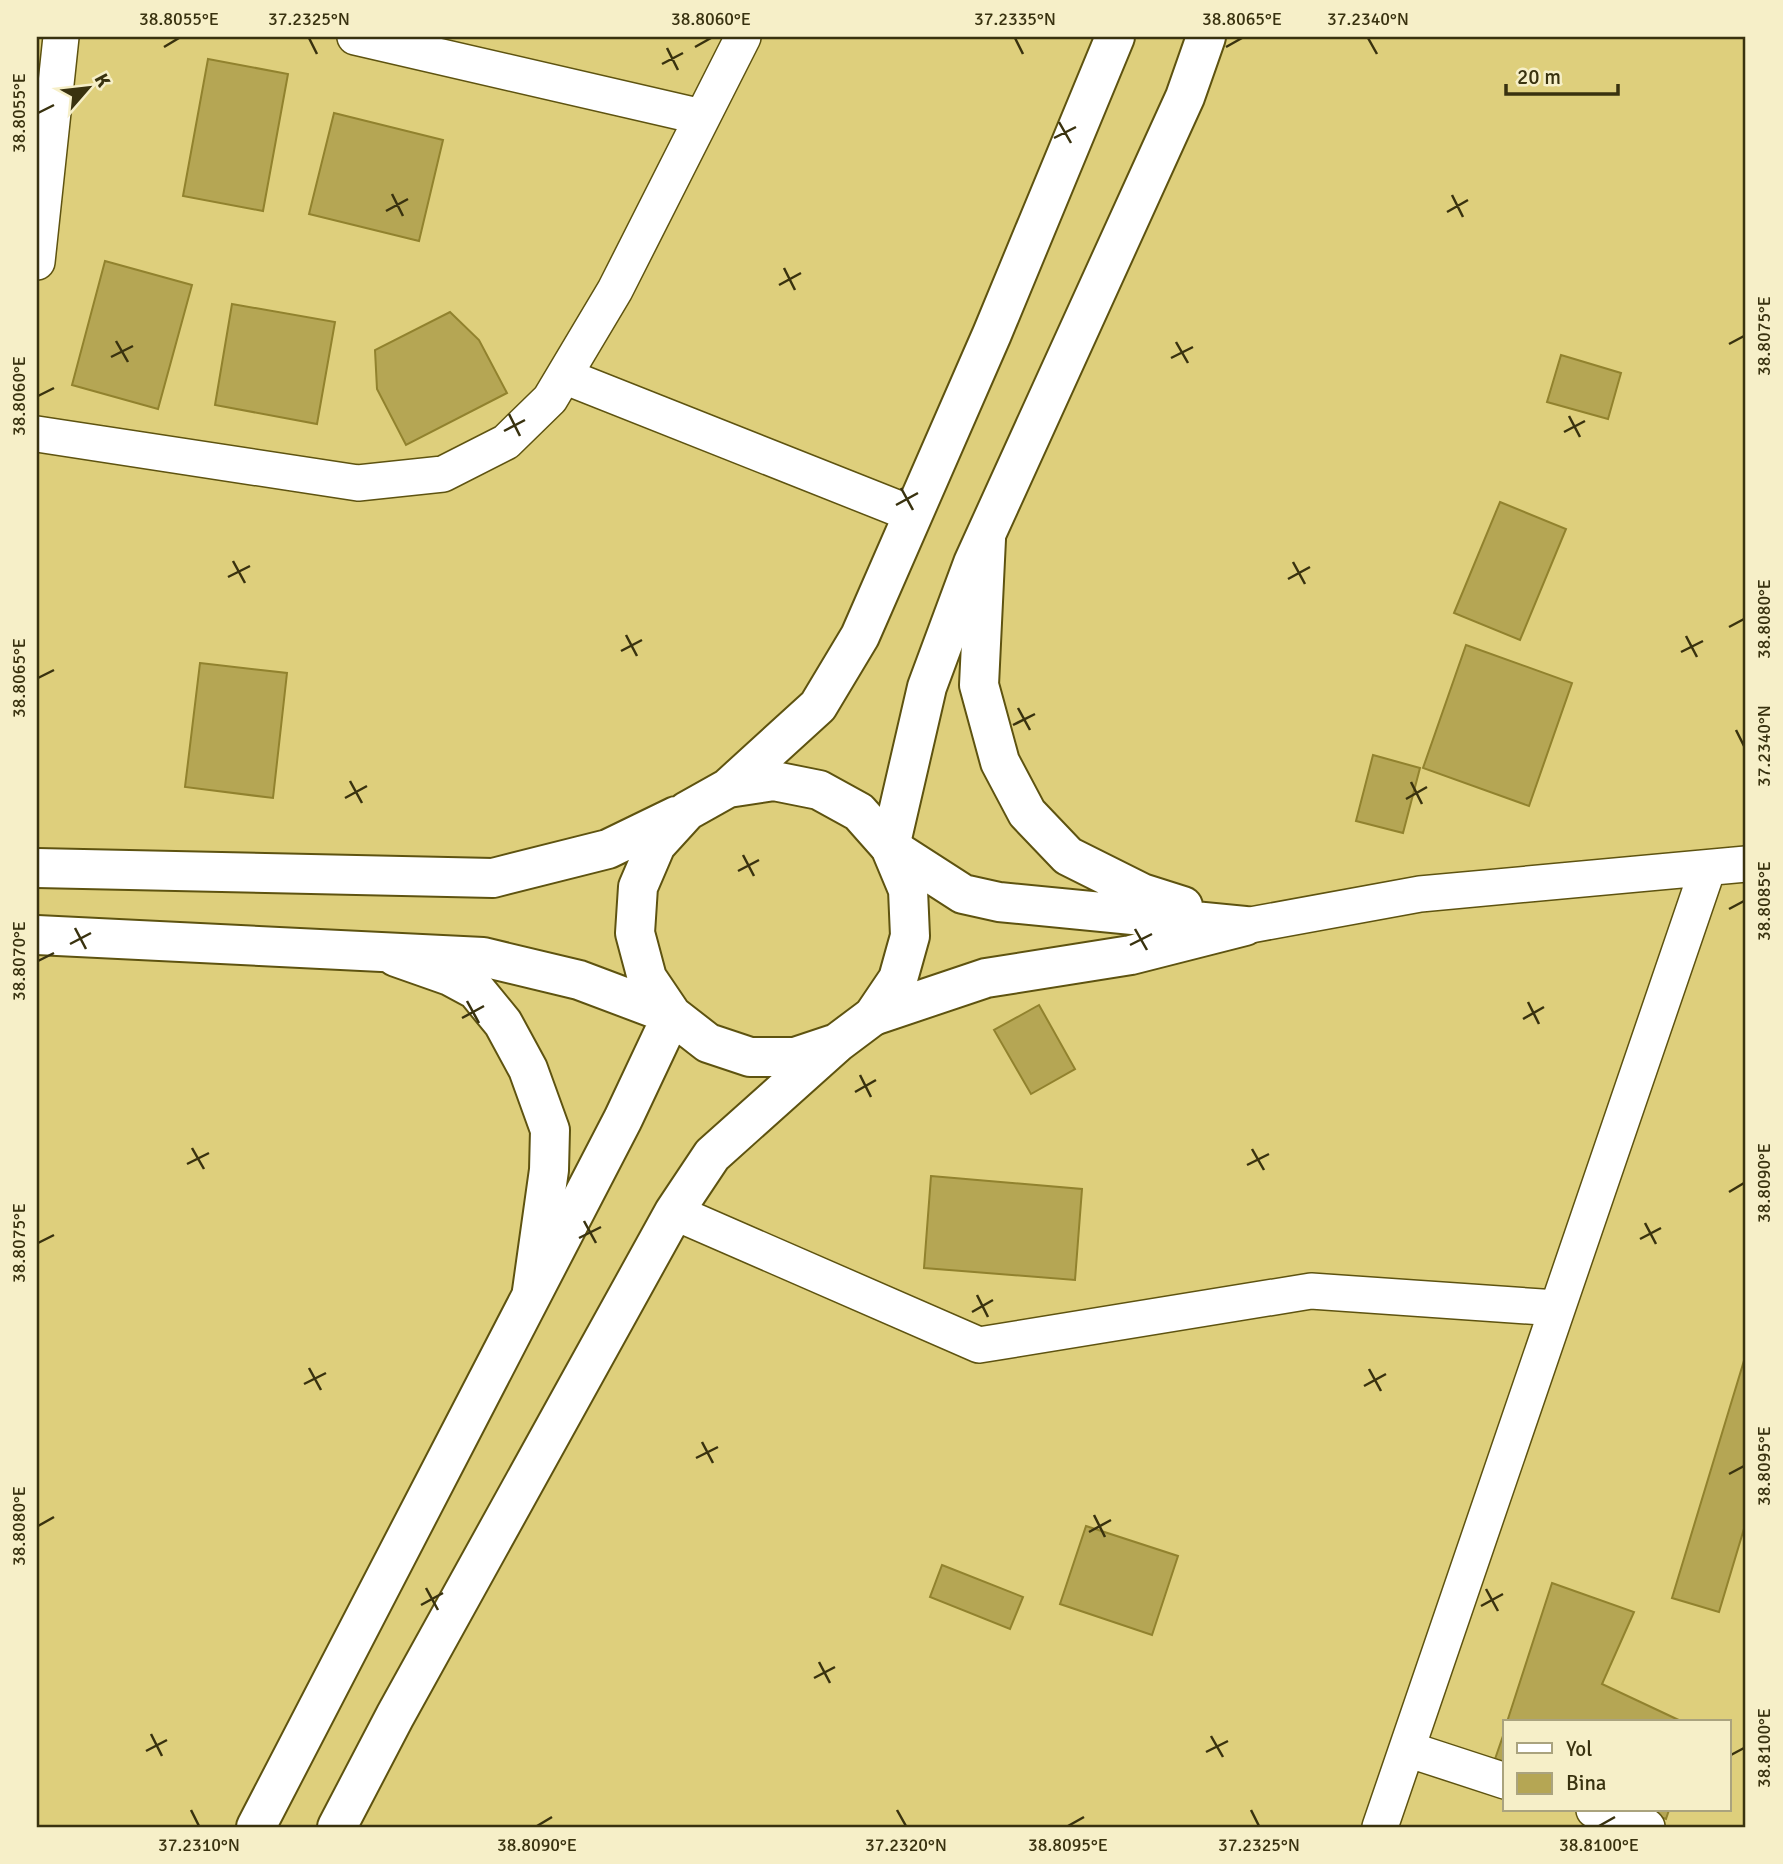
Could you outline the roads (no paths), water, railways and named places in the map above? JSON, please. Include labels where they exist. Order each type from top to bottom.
[{"type":"main road","points":[[37,868],[493,878],[608,849],[728,789],[818,706],[860,636],[992,334],[1115,37]]},
{"type":"main road","points":[[873,1016],[898,979],[910,936],[908,890],[890,847],[927,687],[986,533],[1185,97],[1206,37]]},
{"type":"main road","points":[[986,533],[979,685],[1000,762],[1027,813],[1068,856],[1142,893],[1245,926]]},
{"type":"main road","points":[[728,789],[774,781],[819,790],[859,812],[890,847],[963,894],[999,902],[1245,926]]},
{"type":"main road","points":[[687,811],[656,845],[638,887],[635,933],[646,978],[672,1015],[708,1043],[750,1057],[795,1058],[837,1043]]},
{"type":"main road","points":[[337,1827],[394,1716],[674,1212],[712,1155],[837,1043],[873,1016],[986,978],[1131,955],[1245,926]]},
{"type":"main road","points":[[37,935],[483,957],[579,980],[672,1015]]},
{"type":"main road","points":[[381,952],[450,976],[476,990],[503,1023],[528,1069],[551,1130],[550,1170],[531,1295]]},
{"type":"main road","points":[[256,1827],[622,1119],[672,1015]]},
{"type":"street","points":[[37,262],[61,37]]},
{"type":"street","points":[[355,37],[702,117]]},
{"type":"street","points":[[37,434],[358,483],[443,474],[506,442],[550,399],[615,290],[702,117],[737,38]]},
{"type":"street","points":[[564,376],[912,514]]},
{"type":"street","points":[[1245,926],[1420,894],[1746,864]]},
{"type":"street","points":[[1380,1827],[1708,868]]},
{"type":"street","points":[[674,1212],[979,1345],[1311,1291],[1558,1308]]},
{"type":"street","points":[[1407,1749],[1503,1780]]},
{"type":"street","points":[[1600,1812],[1647,1827]]}]
